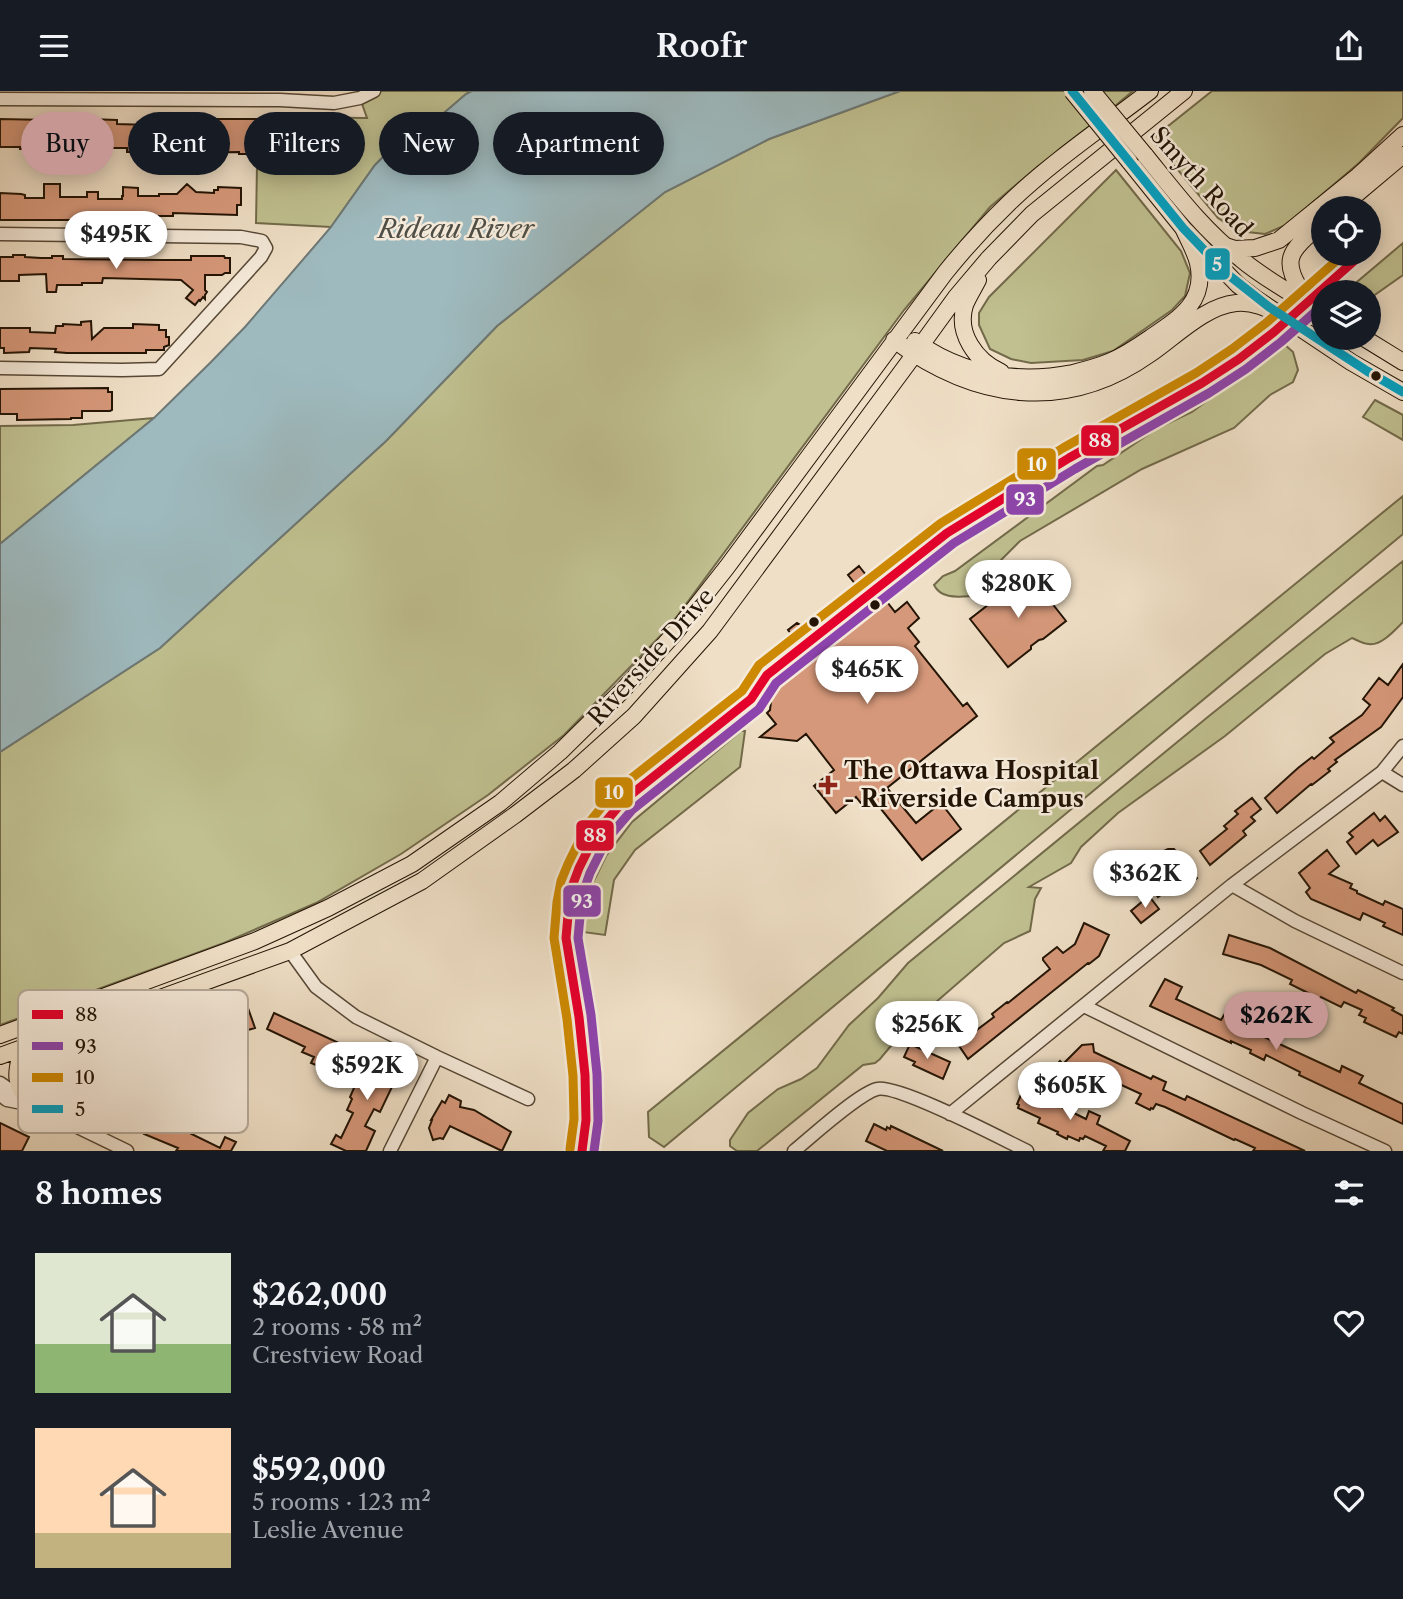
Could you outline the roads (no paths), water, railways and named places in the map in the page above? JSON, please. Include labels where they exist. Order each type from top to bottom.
[{"type":"main road","name":"Smyth Road","points":[[1072,91],[1183,228],[1238,285],[1403,392]]},
{"type":"main road","name":"Smyth Road","points":[[1092,91],[1191,212],[1225,246],[1257,272],[1311,305]]},
{"type":"main road","name":"Riverside Drive","points":[[123,990],[256,941],[328,908],[412,864],[500,803],[560,752],[667,642],[727,567],[945,273],[993,218],[1033,182],[1150,91]]},
{"type":"main road","name":"Riverside Drive","points":[[182,990],[290,951],[422,881],[575,770],[617,732],[680,667],[710,631],[956,297],[989,258],[1040,207],[1184,91]]},
{"type":"main road","points":[[1225,246],[1235,249],[1255,248],[1279,240],[1358,176],[1403,135]]},
{"type":"main road","points":[[1354,196],[1403,155]]},
{"type":"main road","points":[[918,350],[989,375],[1013,377],[1051,377],[1107,363],[1128,353],[1180,317],[1192,302],[1199,279],[1198,262],[1183,228]]},
{"type":"main road","points":[[1311,233],[1292,254],[1290,269],[1295,281],[1311,301]]},
{"type":"main road","points":[[989,258],[965,304],[963,314],[966,335],[970,345],[985,362],[1013,377]]},
{"type":"main road","points":[[898,336],[945,372],[974,383],[1031,394],[1082,386],[1124,371],[1207,313],[1224,305],[1256,304],[1286,318]]},
{"type":"main road","points":[[1381,348],[1403,362]]},
{"type":"main road","name":"Riverside Drive","points":[[0,1035],[18,1028]]},
{"type":"main road","name":"Riverside Drive","points":[[0,1056],[18,1049]]},
{"type":"main road","points":[[18,1067],[18,1085]]},
{"type":"street","points":[[0,99],[267,99],[334,103],[360,98],[374,91]]},
{"type":"street","points":[[0,234],[241,237],[262,241],[266,249],[159,369],[0,368]]},
{"type":"street","points":[[950,1114],[1232,885],[1382,772],[1403,746]]},
{"type":"street","points":[[1382,772],[1403,785]]},
{"type":"street","points":[[1232,885],[1295,921],[1403,973]]},
{"type":"street","points":[[290,951],[316,987],[356,1017],[528,1100]]},
{"type":"street","points":[[1084,1006],[1385,1151]]},
{"type":"street","points":[[390,1151],[436,1057]]},
{"type":"street","points":[[0,1083],[18,1096]]},
{"type":"street","points":[[794,1151],[867,1093],[883,1089],[898,1091],[1027,1151]]},
{"type":"street","points":[[0,1095],[7,1100],[18,1102]]},
{"type":"street","points":[[90,1133],[127,1151]]},
{"type":"water","name":"Rideau River","points":[[472,91],[900,91],[769,139],[665,192],[497,326],[386,441],[160,648],[0,752],[0,544],[154,418],[210,363],[245,327],[331,227],[379,161],[379,175],[479,175],[479,112],[445,112]]},
{"type":"place","name":"The Ottawa Hospital - Riverside Campus","points":[[828,785]]}]
